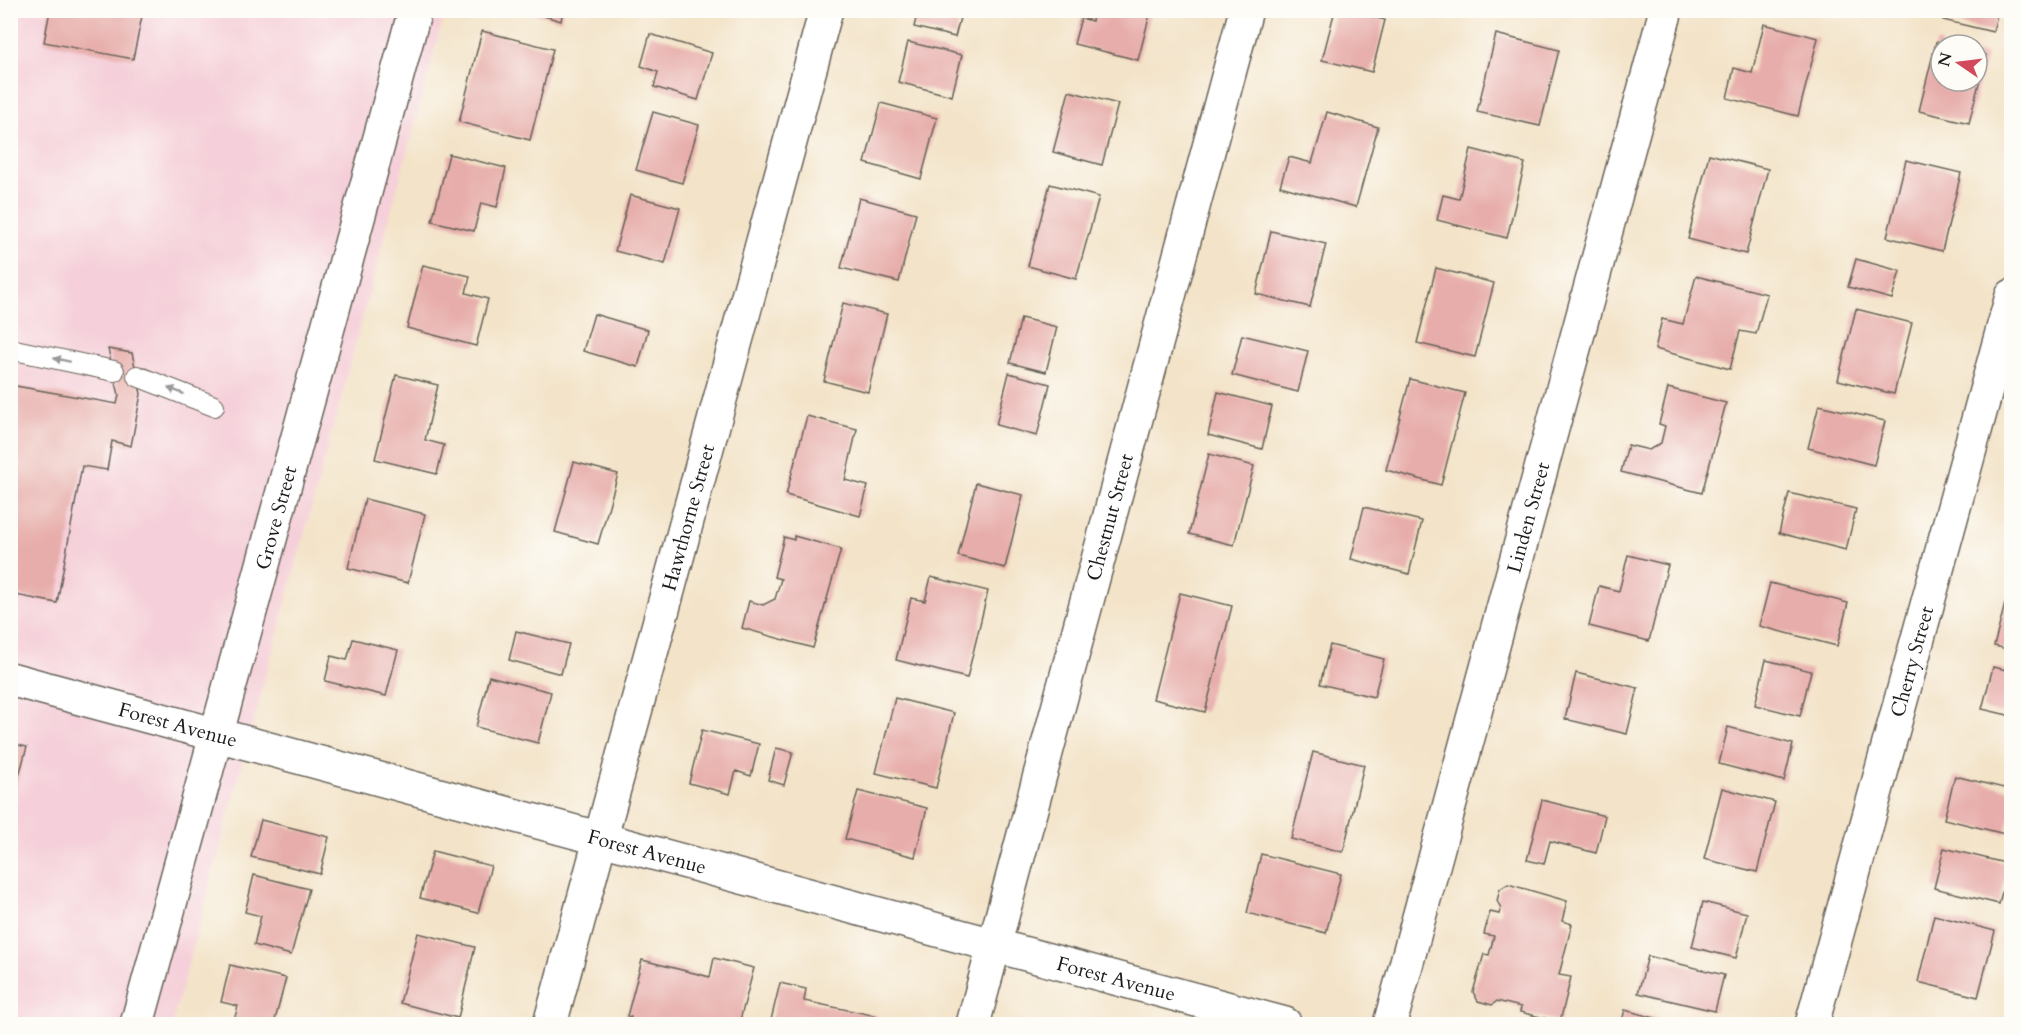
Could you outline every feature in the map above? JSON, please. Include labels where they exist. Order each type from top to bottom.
[{"type":"street","name":"Grove Street","points":[[137,1024],[415,10]]},
{"type":"street","name":"Hawthorne Street","points":[[550,1024],[826,10]]},
{"type":"street","name":"Chestnut Street","points":[[973,1024],[1246,10]]},
{"type":"street","name":"Linden Street","points":[[1390,1024],[1666,10]]},
{"type":"street","name":"Cherry Street","points":[[1812,1024],[2012,296]]},
{"type":"street","name":"Forest Avenue","points":[[10,679],[1285,1024]]},
{"type":"lane","points":[[10,349],[114,371]]},
{"type":"lane","points":[[137,376],[214,406]]},
{"type":"shaded area","points":[[10,11],[445,11],[172,1024],[11,1024]]},
{"type":"building","points":[[50,10],[122,10],[142,16],[133,59],[44,42]]},
{"type":"building","points":[[524,10],[563,10],[561,21]]},
{"type":"building","points":[[918,10],[962,10],[955,37],[914,27]]},
{"type":"building","points":[[1094,10],[1136,10],[1150,14],[1138,60],[1074,44],[1081,18],[1092,21]]},
{"type":"building","points":[[1335,10],[1347,10],[1385,20],[1372,72],[1322,60]]},
{"type":"building","points":[[1945,10],[1998,10],[1993,32],[1943,20]]},
{"type":"building","points":[[1764,24],[1818,38],[1798,116],[1727,98],[1734,68],[1752,73]]},
{"type":"building","points":[[482,31],[553,49],[530,140],[459,122]]},
{"type":"building","points":[[650,34],[712,53],[698,100],[654,87],[658,72],[641,66]]},
{"type":"building","points":[[1496,34],[1559,50],[1540,126],[1477,112]]},
{"type":"building","points":[[908,42],[962,55],[952,96],[898,82]]},
{"type":"building","points":[[1929,70],[1929,93],[1976,93],[1969,123],[1919,111]]},
{"type":"building","points":[[1069,91],[1118,104],[1102,165],[1053,152]]},
{"type":"building","points":[[881,103],[937,118],[921,179],[865,163]]},
{"type":"building","points":[[653,112],[699,125],[682,183],[636,170]]},
{"type":"building","points":[[1327,112],[1378,127],[1356,207],[1280,186],[1289,157],[1312,163]]},
{"type":"building","points":[[1471,149],[1525,163],[1507,238],[1437,220],[1443,195],[1459,199]]},
{"type":"building","points":[[449,154],[506,168],[497,207],[481,203],[474,231],[432,221]]},
{"type":"building","points":[[1709,154],[1768,169],[1746,254],[1688,239]]},
{"type":"building","points":[[1906,160],[1961,173],[1942,251],[1887,237]]},
{"type":"building","points":[[1050,184],[1099,197],[1076,279],[1028,266]]},
{"type":"building","points":[[630,195],[680,208],[665,264],[615,251]]},
{"type":"building","points":[[859,198],[916,213],[899,282],[841,268]]},
{"type":"building","points":[[1271,231],[1326,244],[1310,307],[1256,294]]},
{"type":"building","points":[[1856,259],[1900,271],[1892,299],[1848,287]]},
{"type":"building","points":[[423,265],[470,276],[466,293],[488,299],[476,346],[407,328]]},
{"type":"building","points":[[1436,268],[1494,283],[1475,357],[1417,343]]},
{"type":"building","points":[[1696,276],[1767,294],[1756,334],[1740,331],[1730,369],[1655,349],[1662,319],[1683,324]]},
{"type":"building","points":[[843,303],[887,314],[868,392],[824,381]]},
{"type":"building","points":[[1856,309],[1912,323],[1894,394],[1838,380]]},
{"type":"building","points":[[594,314],[648,330],[638,367],[583,351]]},
{"type":"building","points":[[1021,318],[1057,327],[1046,372],[1010,363]]},
{"type":"building","points":[[1242,335],[1308,351],[1298,392],[1232,375]]},
{"type":"building","points":[[108,349],[132,353],[141,394],[131,446],[112,441],[107,470],[82,466],[57,603],[10,594],[10,385],[117,404],[119,395]]},
{"type":"building","points":[[1009,373],[1050,384],[1037,436],[996,425]]},
{"type":"building","points":[[396,375],[438,385],[425,440],[444,445],[437,474],[375,459]]},
{"type":"building","points":[[1410,379],[1465,393],[1441,485],[1386,470]]},
{"type":"building","points":[[1668,388],[1726,403],[1702,493],[1621,472],[1628,445],[1649,450],[1661,443],[1665,426],[1659,424]]},
{"type":"building","points":[[1218,392],[1272,406],[1262,449],[1208,435]]},
{"type":"building","points":[[1819,405],[1885,421],[1874,465],[1808,448]]},
{"type":"building","points":[[807,416],[857,429],[845,480],[868,486],[860,516],[786,495]]},
{"type":"building","points":[[1209,454],[1254,466],[1234,545],[1189,534]]},
{"type":"building","points":[[574,462],[618,474],[598,544],[555,532]]},
{"type":"building","points":[[976,483],[1023,495],[1005,568],[958,556]]},
{"type":"building","points":[[1789,493],[1856,509],[1846,550],[1779,533]]},
{"type":"building","points":[[365,499],[425,514],[408,583],[348,568]]},
{"type":"building","points":[[1364,507],[1422,521],[1409,574],[1351,559]]},
{"type":"building","points":[[794,536],[841,549],[813,648],[742,628],[749,601],[763,605],[775,599],[781,579],[774,577],[784,537],[794,540]]},
{"type":"building","points":[[1628,555],[1668,565],[1649,641],[1589,626],[1599,586],[1619,591]]},
{"type":"building","points":[[931,577],[988,591],[967,678],[896,660],[911,598],[925,601]]},
{"type":"building","points":[[1770,583],[1848,603],[1837,646],[1759,626]]},
{"type":"building","points":[[1180,593],[1232,606],[1205,712],[1153,699]]},
{"type":"building","points":[[2006,600],[2012,602],[2012,650],[1994,646]]},
{"type":"building","points":[[516,631],[569,644],[561,674],[509,660]]},
{"type":"building","points":[[353,639],[398,650],[386,696],[325,681],[331,656],[347,660]]},
{"type":"building","points":[[1330,645],[1384,659],[1374,697],[1320,684]]},
{"type":"building","points":[[1766,660],[1811,671],[1800,716],[1755,705]]},
{"type":"building","points":[[1993,667],[2012,671],[2012,716],[1982,709]]},
{"type":"building","points":[[1576,673],[1638,688],[1627,734],[1565,719]]},
{"type":"building","points":[[489,676],[551,692],[538,743],[476,727]]},
{"type":"building","points":[[895,698],[954,713],[936,788],[876,773]]},
{"type":"building","points":[[1728,727],[1793,744],[1784,781],[1719,764]]},
{"type":"building","points":[[702,730],[759,744],[751,776],[736,771],[730,794],[689,783]]},
{"type":"building","points":[[10,743],[27,747],[11,804],[10,804]]},
{"type":"building","points":[[776,748],[793,752],[784,785],[768,780]]},
{"type":"building","points":[[1313,752],[1364,765],[1343,852],[1291,839]]},
{"type":"building","points":[[1955,776],[2012,790],[2012,808],[2005,834],[1944,819]]},
{"type":"building","points":[[1722,788],[1775,802],[1757,872],[1704,859]]},
{"type":"building","points":[[858,791],[927,808],[915,857],[845,839]]},
{"type":"building","points":[[1542,800],[1605,816],[1596,853],[1550,841],[1544,864],[1527,860]]},
{"type":"building","points":[[261,820],[329,837],[320,874],[251,857]]},
{"type":"building","points":[[1944,848],[2009,864],[1999,904],[1934,888]]},
{"type":"building","points":[[433,851],[491,866],[478,913],[420,898]]},
{"type":"building","points":[[1261,854],[1341,874],[1326,933],[1247,913]]},
{"type":"building","points":[[254,875],[309,889],[291,955],[254,945],[261,916],[245,912]]},
{"type":"building","points":[[1508,884],[1567,901],[1562,921],[1572,924],[1559,975],[1571,977],[1560,1022],[1520,1012],[1521,1007],[1497,1001],[1492,1005],[1478,1001],[1473,992],[1484,954],[1489,955],[1494,936],[1484,934],[1490,912],[1499,914],[1501,908],[1497,901],[1500,889]]},
{"type":"building","points":[[1703,902],[1747,913],[1736,958],[1692,947]]},
{"type":"building","points":[[1934,915],[1995,931],[1978,997],[1918,982]]},
{"type":"building","points":[[418,933],[475,947],[458,1018],[400,1003]]},
{"type":"building","points":[[1648,956],[1724,975],[1715,1011],[1638,993]]},
{"type":"building","points":[[714,958],[754,968],[739,1024],[629,1024],[631,1017],[627,1016],[642,960],[710,977]]},
{"type":"building","points":[[230,965],[286,978],[274,1024],[233,1024],[238,1006],[221,1002]]},
{"type":"building","points":[[780,983],[806,989],[804,1001],[877,1016],[875,1024],[770,1024]]},
{"type":"building","points":[[1625,1010],[1677,1024],[1621,1024]]}]
